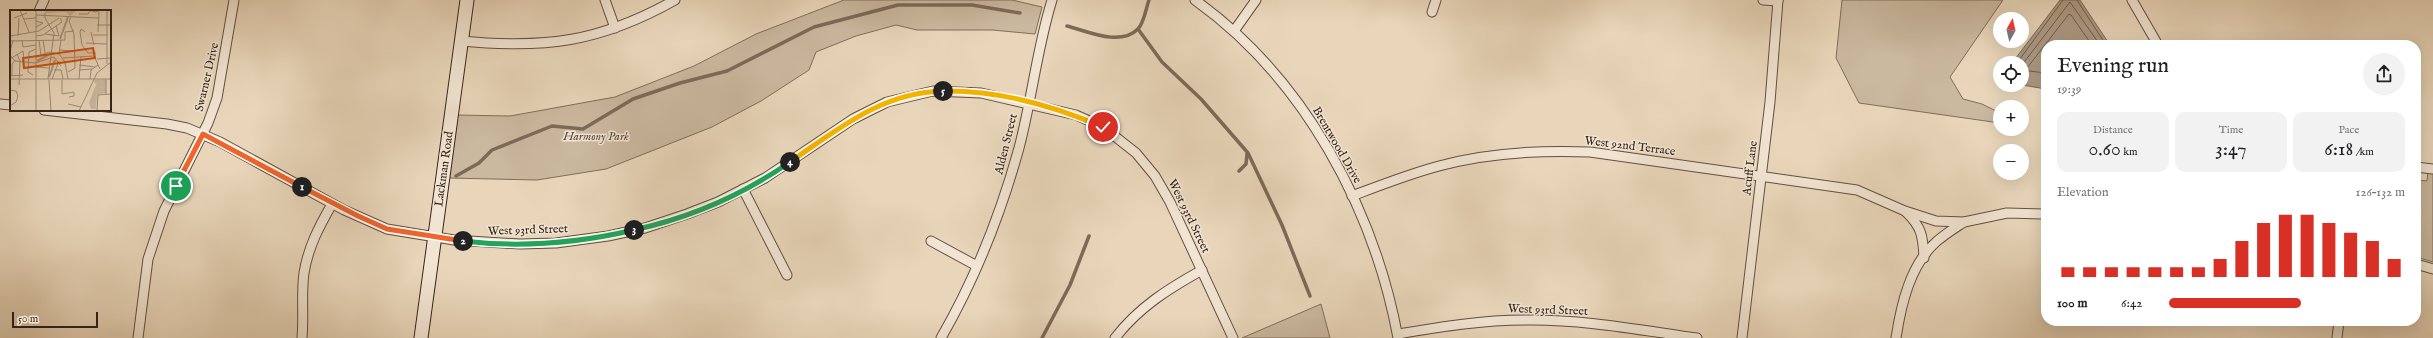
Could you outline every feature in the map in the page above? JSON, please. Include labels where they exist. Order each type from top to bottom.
[{"type":"main road","name":"Lackman Road","points":[[420,338],[467,0]]},
{"type":"street","points":[[39,10],[44,0]]},
{"type":"street","name":"Swarner Drive","points":[[138,338],[148,259],[158,225],[208,123],[222,79],[234,0]]},
{"type":"street","points":[[605,0],[615,28]]},
{"type":"street","points":[[461,41],[528,45],[584,38],[615,28],[675,0]]},
{"type":"street","name":"Alden Street","points":[[941,338],[977,266],[1008,184],[1029,103],[1045,24],[1052,0]]},
{"type":"street","name":"Brentwood Drive","points":[[1195,0],[1234,31],[1264,60],[1299,104],[1320,136],[1352,196],[1376,255],[1398,336]]},
{"type":"street","points":[[1234,31],[1256,0]]},
{"type":"street","points":[[1432,12],[1436,0]]},
{"type":"street","points":[[1763,0],[1778,1]]},
{"type":"street","points":[[2132,0],[2155,40]]},
{"type":"street","name":"Acuff Lane","points":[[1742,338],[1762,175],[1778,1]]},
{"type":"street","name":"West 93rd Street","points":[[53,111],[167,124],[203,134],[332,204],[387,229],[434,237],[485,243],[520,244],[556,243],[608,236],[687,214],[743,189],[787,164],[863,113],[909,95],[933,91],[963,91],[1029,103],[1076,115],[1103,127],[1136,153],[1155,176],[1170,202],[1233,338]]},
{"type":"street","points":[[0,104],[10,106]]},
{"type":"street","name":"West 92nd Terrace","points":[[1352,196],[1439,166],[1476,158],[1523,153],[1590,152],[1762,175],[1857,190],[1905,211],[1936,220],[1964,222],[2007,213],[2029,212],[2041,213]]},
{"type":"street","points":[[2421,168],[2433,169]]},
{"type":"street","points":[[743,189],[787,274]]},
{"type":"street","points":[[302,338],[303,286],[307,258],[323,219],[332,204]]},
{"type":"street","name":"West 92nd Terrace","points":[[1905,211],[1918,223],[1923,240],[1924,258]]},
{"type":"street","points":[[1896,338],[1903,301],[1910,281],[1936,242],[1964,222]]},
{"type":"street","points":[[931,241],[977,266]]},
{"type":"street","points":[[2421,265],[2433,269]]},
{"type":"street","points":[[1115,338],[1128,321],[1160,294],[1202,270]]},
{"type":"street","name":"West 93rd Street","points":[[1398,336],[1482,321],[1525,320],[1600,325],[1697,338]]},
{"type":"street","points":[[2337,338],[2339,326]]},
{"type":"green space","name":"Harmony Park","points":[[844,0],[1012,0],[1042,7],[1035,34],[992,30],[917,30],[896,25],[856,36],[816,52],[809,70],[761,101],[712,127],[606,169],[537,180],[448,178],[456,115],[510,116],[615,97],[694,66],[756,34]]},
{"type":"green space","points":[[1842,0],[2003,0],[1995,12],[1993,12],[1993,15],[1950,77],[1963,99],[1982,104],[1993,110],[1993,122],[1859,103],[1836,58]]},
{"type":"green space","points":[[2428,172],[2433,173],[2433,262],[2421,258],[2421,180],[2427,181]]},
{"type":"green space","points":[[1321,304],[1330,338],[1242,338]]},
{"type":"water","points":[[2060,0],[2080,0],[2107,40],[2041,40],[2041,88],[2029,86],[2029,56],[2017,56],[2023,48],[2029,48],[2029,41]]},
{"type":"waterway","points":[[1067,26],[1103,36],[1122,37],[1131,34],[1138,29],[1149,0]]},
{"type":"waterway","points":[[456,176],[479,163],[492,150],[552,126],[583,129],[633,99],[680,83],[727,71],[814,27],[898,5],[972,5],[1020,13]]},
{"type":"waterway","points":[[1138,29],[1162,62],[1201,99],[1248,153],[1282,225],[1310,296]]},
{"type":"waterway","points":[[1239,171],[1246,164],[1247,154]]},
{"type":"waterway","points":[[1042,338],[1070,285],[1089,236]]},
{"type":"route","points":[[176,186],[203,134],[332,204],[387,229],[454,240],[485,243],[556,243],[608,236],[645,228],[718,202],[765,178],[863,113],[887,102],[909,95],[933,91],[963,91],[981,93],[1076,115],[1103,127]]}]
